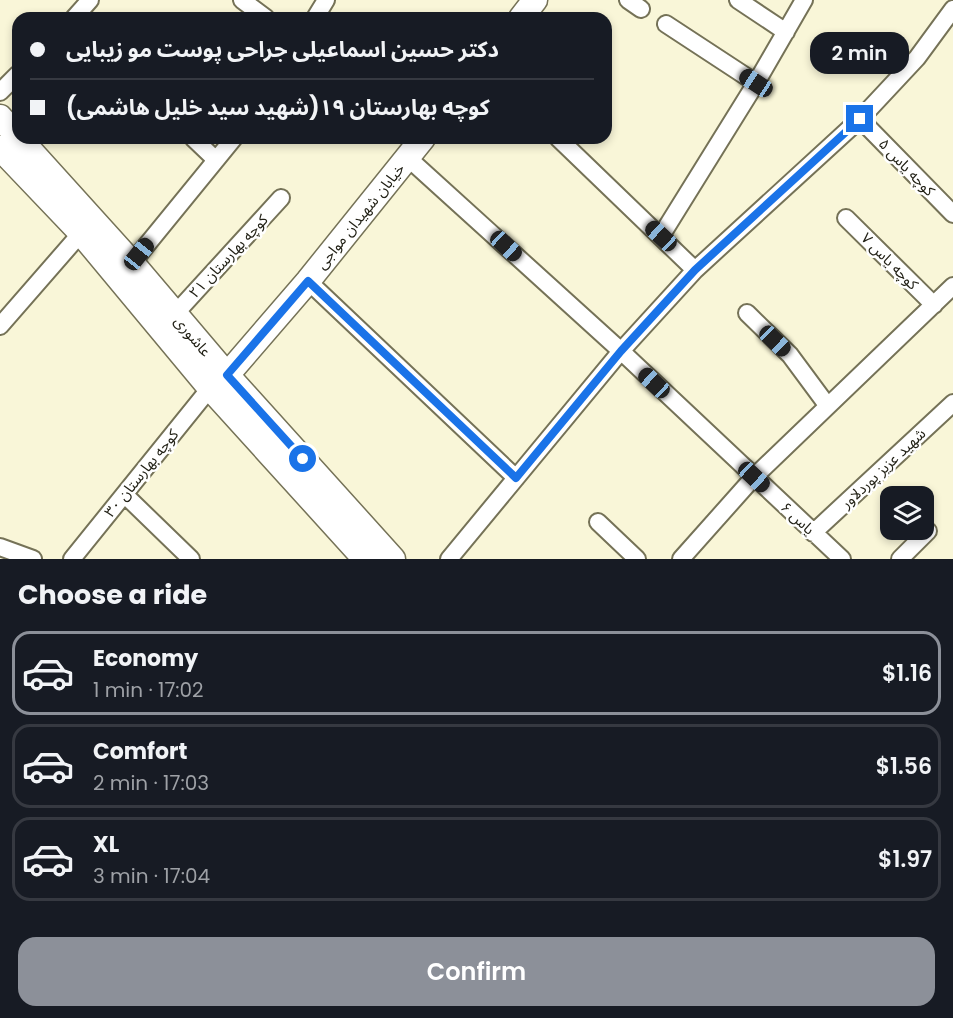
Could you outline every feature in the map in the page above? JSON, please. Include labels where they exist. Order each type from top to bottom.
[{"type":"street","points":[[79,12],[90,0]]},
{"type":"street","points":[[242,0],[258,12]]},
{"type":"street","points":[[526,12],[535,0]]},
{"type":"street","points":[[738,0],[786,32]]},
{"type":"street","points":[[661,236],[756,83],[804,0]]},
{"type":"street","points":[[449,559],[621,351],[695,270],[860,119],[917,58],[953,9]]},
{"type":"street","points":[[666,24],[756,83]]},
{"type":"street","points":[[0,92],[12,80]]},
{"type":"street","name":"عاشوری","points":[[0,117],[12,131]]},
{"type":"street","name":"کوچه یاس ۵","points":[[860,119],[953,214]]},
{"type":"street","name":"عاشوری","points":[[23,144],[132,263],[175,314],[219,381],[352,554]]},
{"type":"street","points":[[200,144],[216,160]]},
{"type":"street","points":[[132,263],[229,144]]},
{"type":"street","name":"خیابان شهیدان مواجی","points":[[219,381],[308,281],[418,144]]},
{"type":"street","points":[[564,144],[695,270]]},
{"type":"street","name":"عاشوری","points":[[0,148],[219,381],[393,559]]},
{"type":"street","name":"یاس ۶","points":[[407,157],[621,351],[842,559]]},
{"type":"street","name":"کوچه بهارستان ۲۱","points":[[175,314],[281,198]]},
{"type":"street","name":"کوچه یاس ۷","points":[[846,218],[933,304]]},
{"type":"street","points":[[0,326],[81,233]]},
{"type":"street","points":[[308,281],[516,478]]},
{"type":"street","points":[[681,559],[754,477],[953,286]]},
{"type":"street","points":[[747,313],[790,355],[827,405]]},
{"type":"street","name":"کوچه بهارستان ۳۰","points":[[72,559],[219,381]]},
{"type":"street","name":"شهید عزیز پوردلاور","points":[[813,533],[949,414]]},
{"type":"street","points":[[125,495],[191,559]]},
{"type":"street","points":[[598,522],[638,559]]},
{"type":"street","points":[[900,559],[919,540]]},
{"type":"street","points":[[0,547],[33,559]]},
{"type":"route","points":[[303,459],[227,375],[308,281],[516,478],[621,351],[695,270],[860,119]]}]
